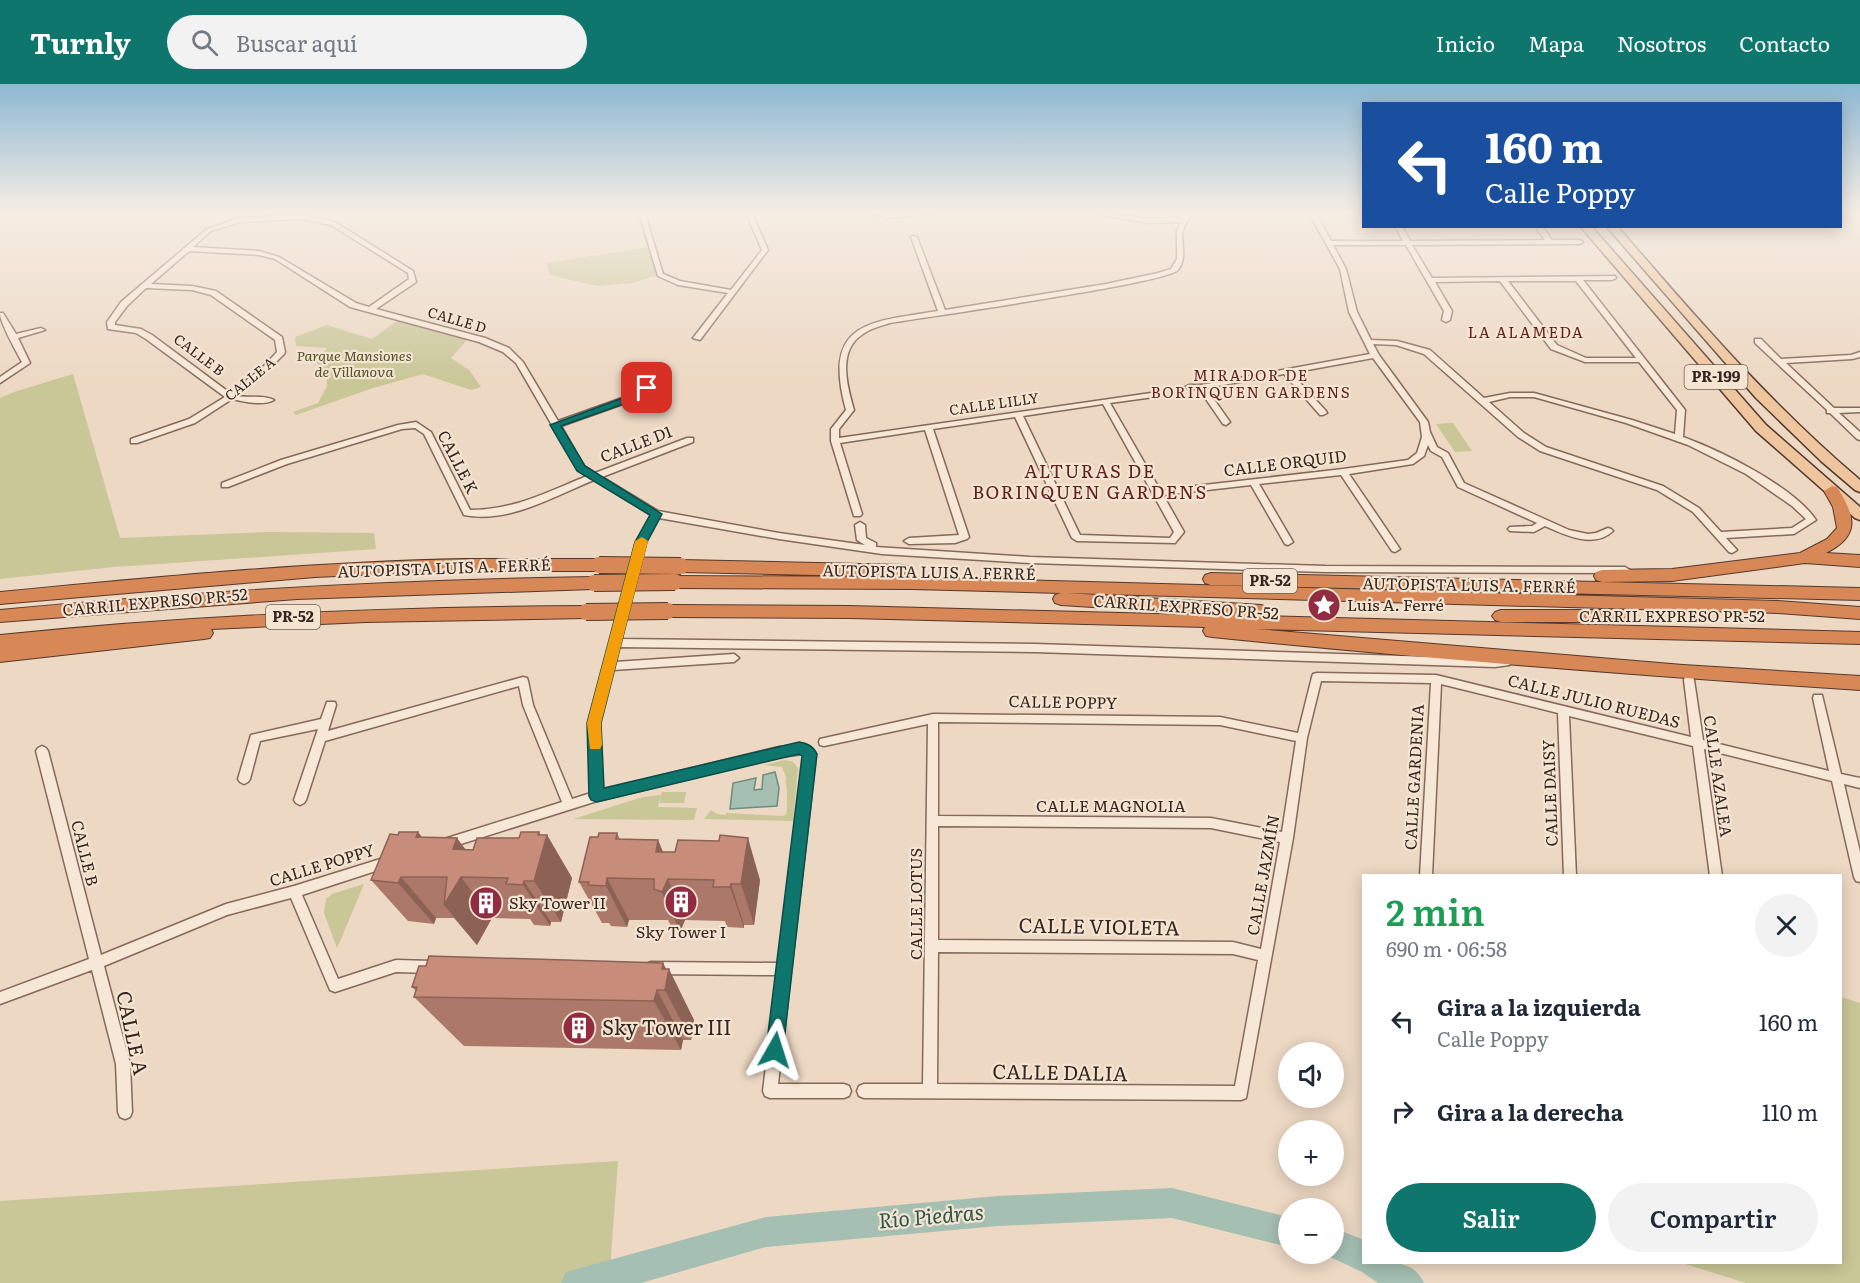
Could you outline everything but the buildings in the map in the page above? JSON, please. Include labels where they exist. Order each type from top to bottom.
[{"type":"highway","points":[[1803,558],[1833,543],[1841,536],[1845,528],[1841,507],[1832,491]]},
{"type":"highway","points":[[1404,584],[1498,577],[1654,576],[1803,558],[1860,561]]},
{"type":"highway","name":"AUTOPISTA LUIS A. FERRÉ","points":[[0,598],[273,574],[422,566],[599,565],[1860,594]]},
{"type":"highway","name":"CARRIL EXPRESO PR-52","points":[[0,616],[262,593],[416,586],[675,582],[813,584],[1286,613],[1784,616],[1854,613]]},
{"type":"highway","name":"PR-52","points":[[0,642],[171,624],[320,616],[668,611],[849,612],[1860,638]]},
{"type":"highway","points":[[0,655],[233,630],[320,616]]},
{"type":"highway","points":[[1148,621],[1238,635],[1521,659],[1860,683]]},
{"type":"main road","name":"PR-199","points":[[1622,269],[1761,428],[1860,515]]},
{"type":"main road","name":"PR-199","points":[[1649,269],[1752,386],[1834,466],[1860,487]]},
{"type":"street","points":[[144,286],[164,269]]},
{"type":"street","name":"CALLE D","points":[[295,269],[353,305],[482,340],[506,350],[519,362],[580,468],[656,514],[778,536],[890,551]]},
{"type":"street","points":[[370,310],[413,280],[411,272],[406,269]]},
{"type":"street","points":[[658,269],[660,275],[678,283],[732,292]]},
{"type":"street","points":[[697,338],[750,269]]},
{"type":"street","points":[[926,269],[942,311]]},
{"type":"street","points":[[857,514],[835,441],[835,429],[850,410],[841,380],[847,347],[862,331],[889,321],[1106,286],[1167,273],[1175,269]]},
{"type":"street","points":[[1343,269],[1353,312],[1375,355],[1424,422],[1425,431],[1434,449],[1445,455],[1461,485],[1544,523],[1583,537],[1598,537],[1608,531]]},
{"type":"street","points":[[1422,269],[1448,311],[1446,320]]},
{"type":"street","points":[[1429,280],[1612,278]]},
{"type":"street","points":[[1578,279],[1681,410],[1679,437]]},
{"type":"street","points":[[1503,280],[1554,347],[1586,360],[1642,360]]},
{"type":"street","name":"CALLE B","points":[[144,286],[124,304],[111,321],[111,327],[138,331],[149,337],[229,396],[246,400],[270,400]]},
{"type":"street","name":"CALLE A","points":[[134,441],[192,420],[229,396],[273,362],[281,352],[279,339],[213,293],[192,288],[144,286]]},
{"type":"street","points":[[0,315],[14,337],[26,363],[0,381]]},
{"type":"street","points":[[14,337],[40,330]]},
{"type":"street","points":[[1758,341],[1860,437]]},
{"type":"street","points":[[1369,342],[1397,343],[1427,352],[1521,435],[1543,449],[1660,488],[1696,510],[1721,535],[1732,550]]},
{"type":"street","points":[[1778,361],[1852,357],[1860,354]]},
{"type":"street","points":[[1189,387],[1201,387],[1375,355]]},
{"type":"street","points":[[1286,372],[1323,413]]},
{"type":"street","points":[[555,425],[631,398],[663,379]]},
{"type":"street","points":[[1201,387],[1226,422]]},
{"type":"street","name":"CALLE LILLY","points":[[835,441],[1158,394]]},
{"type":"street","points":[[1484,401],[1510,395],[1534,395],[1679,437],[1729,459],[1761,478],[1805,511],[1811,520],[1794,531],[1721,535]]},
{"type":"street","points":[[1018,414],[1077,538],[1172,541],[1179,532],[1105,401]]},
{"type":"street","points":[[1830,411],[1860,410]]},
{"type":"street","name":"CALLE K","points":[[225,485],[284,462],[401,427],[416,425],[427,432],[468,513],[486,514],[526,507],[592,477]]},
{"type":"street","points":[[909,541],[955,540],[964,537],[928,427]]},
{"type":"street","name":"CALLE ORQUID","points":[[1157,493],[1410,462],[1421,454],[1426,437],[1425,431]]},
{"type":"street","name":"CALLE D1","points":[[592,477],[690,440]]},
{"type":"street","points":[[1343,472],[1395,549]]},
{"type":"street","points":[[1253,482],[1288,542]]},
{"type":"street","points":[[597,796],[594,723],[641,542],[656,514]]},
{"type":"street","points":[[1513,529],[1534,529],[1544,523]]},
{"type":"street","points":[[860,525],[862,540],[890,551],[1030,560],[1313,569],[1689,572]]},
{"type":"street","points":[[616,643],[1035,648],[1484,663],[1521,659]]},
{"type":"street","points":[[610,666],[734,658]]},
{"type":"street","name":"CALLE JULIO RUEDAS","points":[[1317,677],[1436,679],[1860,783]]},
{"type":"street","name":"CALLE JAZMÍN","points":[[1244,1079],[1287,838],[1302,738],[1317,677]]},
{"type":"street","name":"CALLE GARDENIA","points":[[1426,874],[1436,679]]},
{"type":"street","name":"CALLE AZALEA","points":[[1689,680],[1716,874]]},
{"type":"street","points":[[322,737],[523,681],[528,705],[569,805]]},
{"type":"street","points":[[1818,698],[1860,877]]},
{"type":"street","points":[[300,800],[331,705]]},
{"type":"street","name":"CALLE DAISY","points":[[1563,709],[1570,874]]},
{"type":"street","name":"CALLE POPPY","points":[[824,742],[933,718],[1220,721],[1302,738]]},
{"type":"street","name":"CALLE LOTUS","points":[[930,1091],[933,718]]},
{"type":"street","points":[[244,779],[255,738],[324,723]]},
{"type":"street","points":[[437,847],[597,796],[799,748],[805,749],[810,754],[770,1091],[844,1091]]},
{"type":"street","name":"CALLE B","points":[[42,751],[96,963]]},
{"type":"street","name":"CALLE MAGNOLIA","points":[[933,821],[1211,823],[1287,838]]},
{"type":"street","name":"CALLE POPPY","points":[[0,998],[96,963],[226,910],[294,892],[404,857]]},
{"type":"street","points":[[294,892],[335,986],[396,966],[450,967]]},
{"type":"street","name":"CALLE VIOLETA","points":[[932,946],[1233,948],[1265,956]]},
{"type":"street","name":"CALLE A","points":[[96,963],[123,1064],[125,1112]]},
{"type":"street","points":[[638,968],[783,969]]},
{"type":"street","name":"CALLE DALIA","points":[[864,1091],[1241,1094],[1244,1079]]},
{"type":"green space","points":[[548,269],[656,269],[658,275],[632,283],[597,286],[549,275]]},
{"type":"green space","name":"Parque Mansiones de Villanova","points":[[397,321],[467,340],[451,358],[469,370],[481,387],[471,390],[423,374],[373,388],[296,415],[293,412],[318,403],[327,386],[327,372],[316,362],[327,348],[296,346],[295,337],[327,325],[372,339]]},
{"type":"green space","points":[[73,374],[120,538],[268,532],[374,533],[376,549],[114,567],[0,579],[0,398]]},
{"type":"green space","points":[[1453,423],[1472,451],[1455,452],[1436,424]]},
{"type":"green space","points":[[785,760],[793,762],[798,768],[793,821],[704,819],[711,810],[717,814],[726,815],[726,813],[783,816],[787,814],[785,780],[787,780],[782,767],[764,765]]},
{"type":"green space","points":[[662,792],[686,792],[684,803],[660,803],[661,796],[658,807],[697,808],[694,820],[573,819],[643,797],[661,795]]},
{"type":"green space","points":[[364,884],[337,948],[324,913],[326,899],[332,894]]},
{"type":"green space","points":[[1842,997],[1860,1003],[1860,1283],[1746,1283],[1685,1264],[1842,1264]]},
{"type":"green space","points":[[618,1161],[609,1283],[0,1283],[0,1201]]},
{"type":"shaded area","points":[[775,772],[779,788],[777,806],[730,809],[733,783],[756,778],[754,790],[762,789],[763,775]]},
{"type":"waterway","name":"Río Piedras","points":[[577,1283],[622,1273],[766,1232],[998,1211],[1172,1203],[1278,1230]]},
{"type":"waterway","name":"Río Piedras","points":[[1344,1246],[1362,1256]]},
{"type":"waterway","name":"Río Piedras","points":[[1376,1264],[1408,1283]]},
{"type":"slow traffic","points":[[595,745],[594,723],[642,541]]},
{"type":"place","name":"Luis A. Ferré","points":[[1324,605]]},
{"type":"place","name":"Sky Tower I","points":[[681,902]]},
{"type":"place","name":"Sky Tower II","points":[[486,903]]},
{"type":"place","name":"Sky Tower III","points":[[579,1028]]},
{"type":"district","name":"LA ALAMEDA","points":[[1526,333]]},
{"type":"district","name":"MIRADOR DE BORINQUEN GARDENS","points":[[1251,384]]},
{"type":"district","name":"ALTURAS DE BORINQUEN GARDENS","points":[[1090,482]]},
{"type":"route","points":[[647,388],[631,398],[555,425],[580,468],[656,514],[641,542],[594,723],[597,796],[799,748],[805,749],[810,754],[775,1050]]}]
